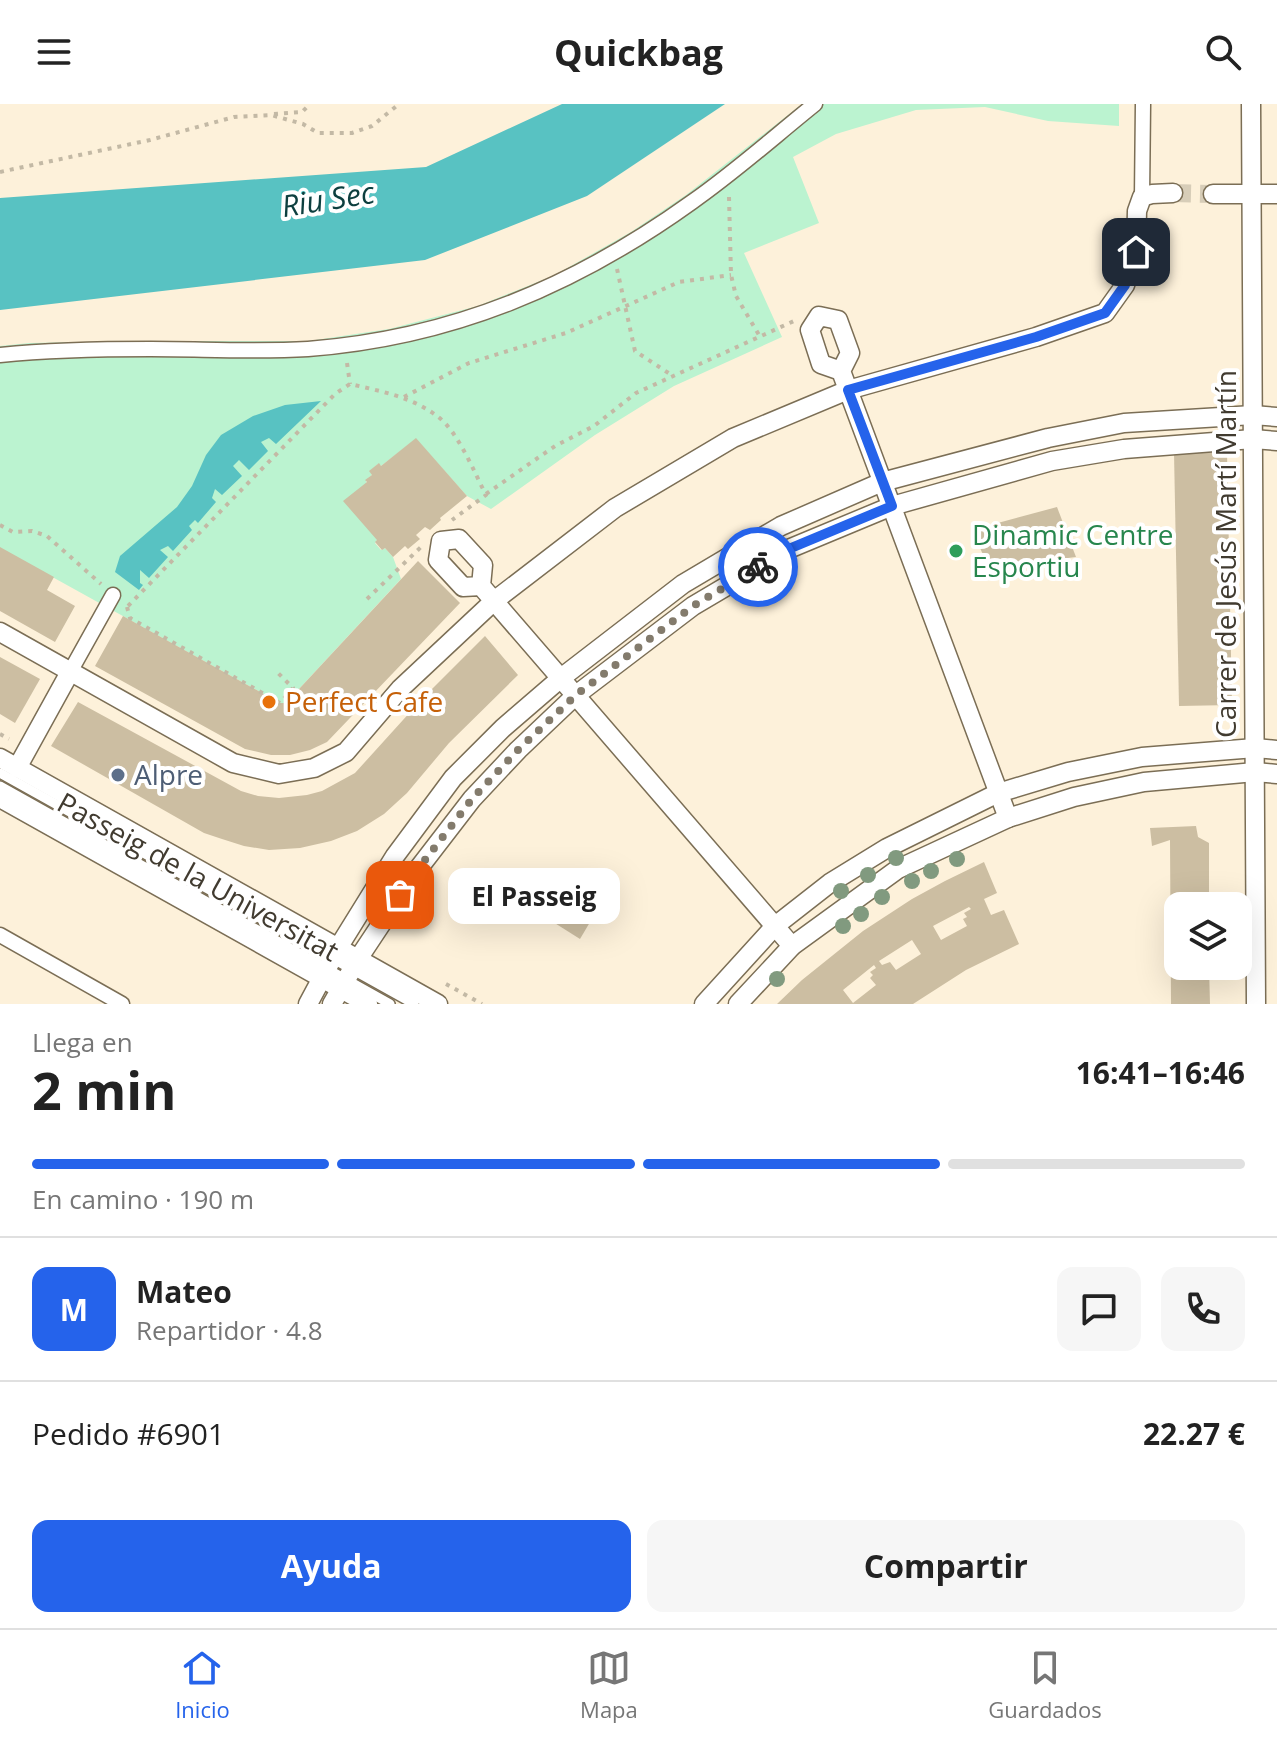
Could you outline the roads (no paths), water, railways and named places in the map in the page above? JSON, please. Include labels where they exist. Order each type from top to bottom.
[{"type":"street","points":[[0,355],[150,349],[309,349],[388,340],[483,315],[559,283],[614,252],[694,201],[815,104]]},
{"type":"street","points":[[0,632],[233,763],[279,774],[314,768],[346,752],[400,689],[494,601],[615,508],[733,438],[848,390],[1036,337],[1105,313],[1125,285],[1136,252],[1137,211],[1142,197],[1143,104]]},
{"type":"street","name":"Carrer de Jesús Martí Martín","points":[[1251,104],[1256,1004]]},
{"type":"street","points":[[1142,197],[1173,193]]},
{"type":"street","points":[[1213,194],[1277,194]]},
{"type":"street","points":[[841,371],[821,364],[810,330],[819,316],[838,320],[850,353],[841,371],[1008,818]]},
{"type":"street","points":[[308,1004],[395,856],[453,778],[503,728],[561,678],[683,584],[781,526],[882,482],[1048,438],[1124,423],[1253,415],[1277,417]]},
{"type":"street","points":[[346,980],[415,873],[472,799],[518,750],[576,695],[693,606],[791,548],[892,506],[1052,461],[1124,449],[1253,439],[1277,441]]},
{"type":"street","points":[[481,586],[463,587],[438,560],[437,538],[459,539],[483,565],[481,586],[792,946]]},
{"type":"street","points":[[8,770],[70,672],[113,595]]},
{"type":"street","points":[[704,1004],[775,926],[830,883],[887,848],[998,793],[1068,772],[1142,757],[1255,748],[1277,750]]},
{"type":"street","name":"Passeig de la Universitat","points":[[0,758],[8,770],[330,963],[368,1004]]},
{"type":"street","points":[[738,1004],[792,946],[898,869],[1008,818],[1074,797],[1144,782],[1255,772],[1277,774]]},
{"type":"street","name":"Passeig de la Universitat","points":[[0,798],[330,963],[346,980],[438,1004]]},
{"type":"street","points":[[0,935],[122,1004]]},
{"type":"lane","points":[[0,786],[330,963]]},
{"type":"lane","points":[[346,980],[390,1004]]},
{"type":"lane","points":[[346,980],[414,1004]]},
{"type":"water","name":"Riu Sec","points":[[562,104],[725,104],[587,196],[425,260],[0,310],[0,198],[426,167]]},
{"type":"water","points":[[321,401],[276,444],[269,438],[261,442],[268,451],[249,470],[239,460],[233,466],[242,476],[222,495],[215,489],[212,498],[216,502],[198,523],[195,520],[189,526],[192,530],[173,551],[168,546],[160,550],[168,557],[149,578],[140,570],[140,583],[143,585],[139,590],[115,572],[120,556],[177,507],[221,435],[253,416],[285,405]]},
{"type":"tunnel","points":[[1173,193],[1213,194]]},
{"type":"place","name":"Dinamic Centre Esportiu","points":[[956,551]]},
{"type":"place","name":"Perfect Cafe","points":[[269,702]]},
{"type":"place","name":"Alpre","points":[[118,775]]},
{"type":"place","name":"El Passeig","points":[[400,895]]}]
